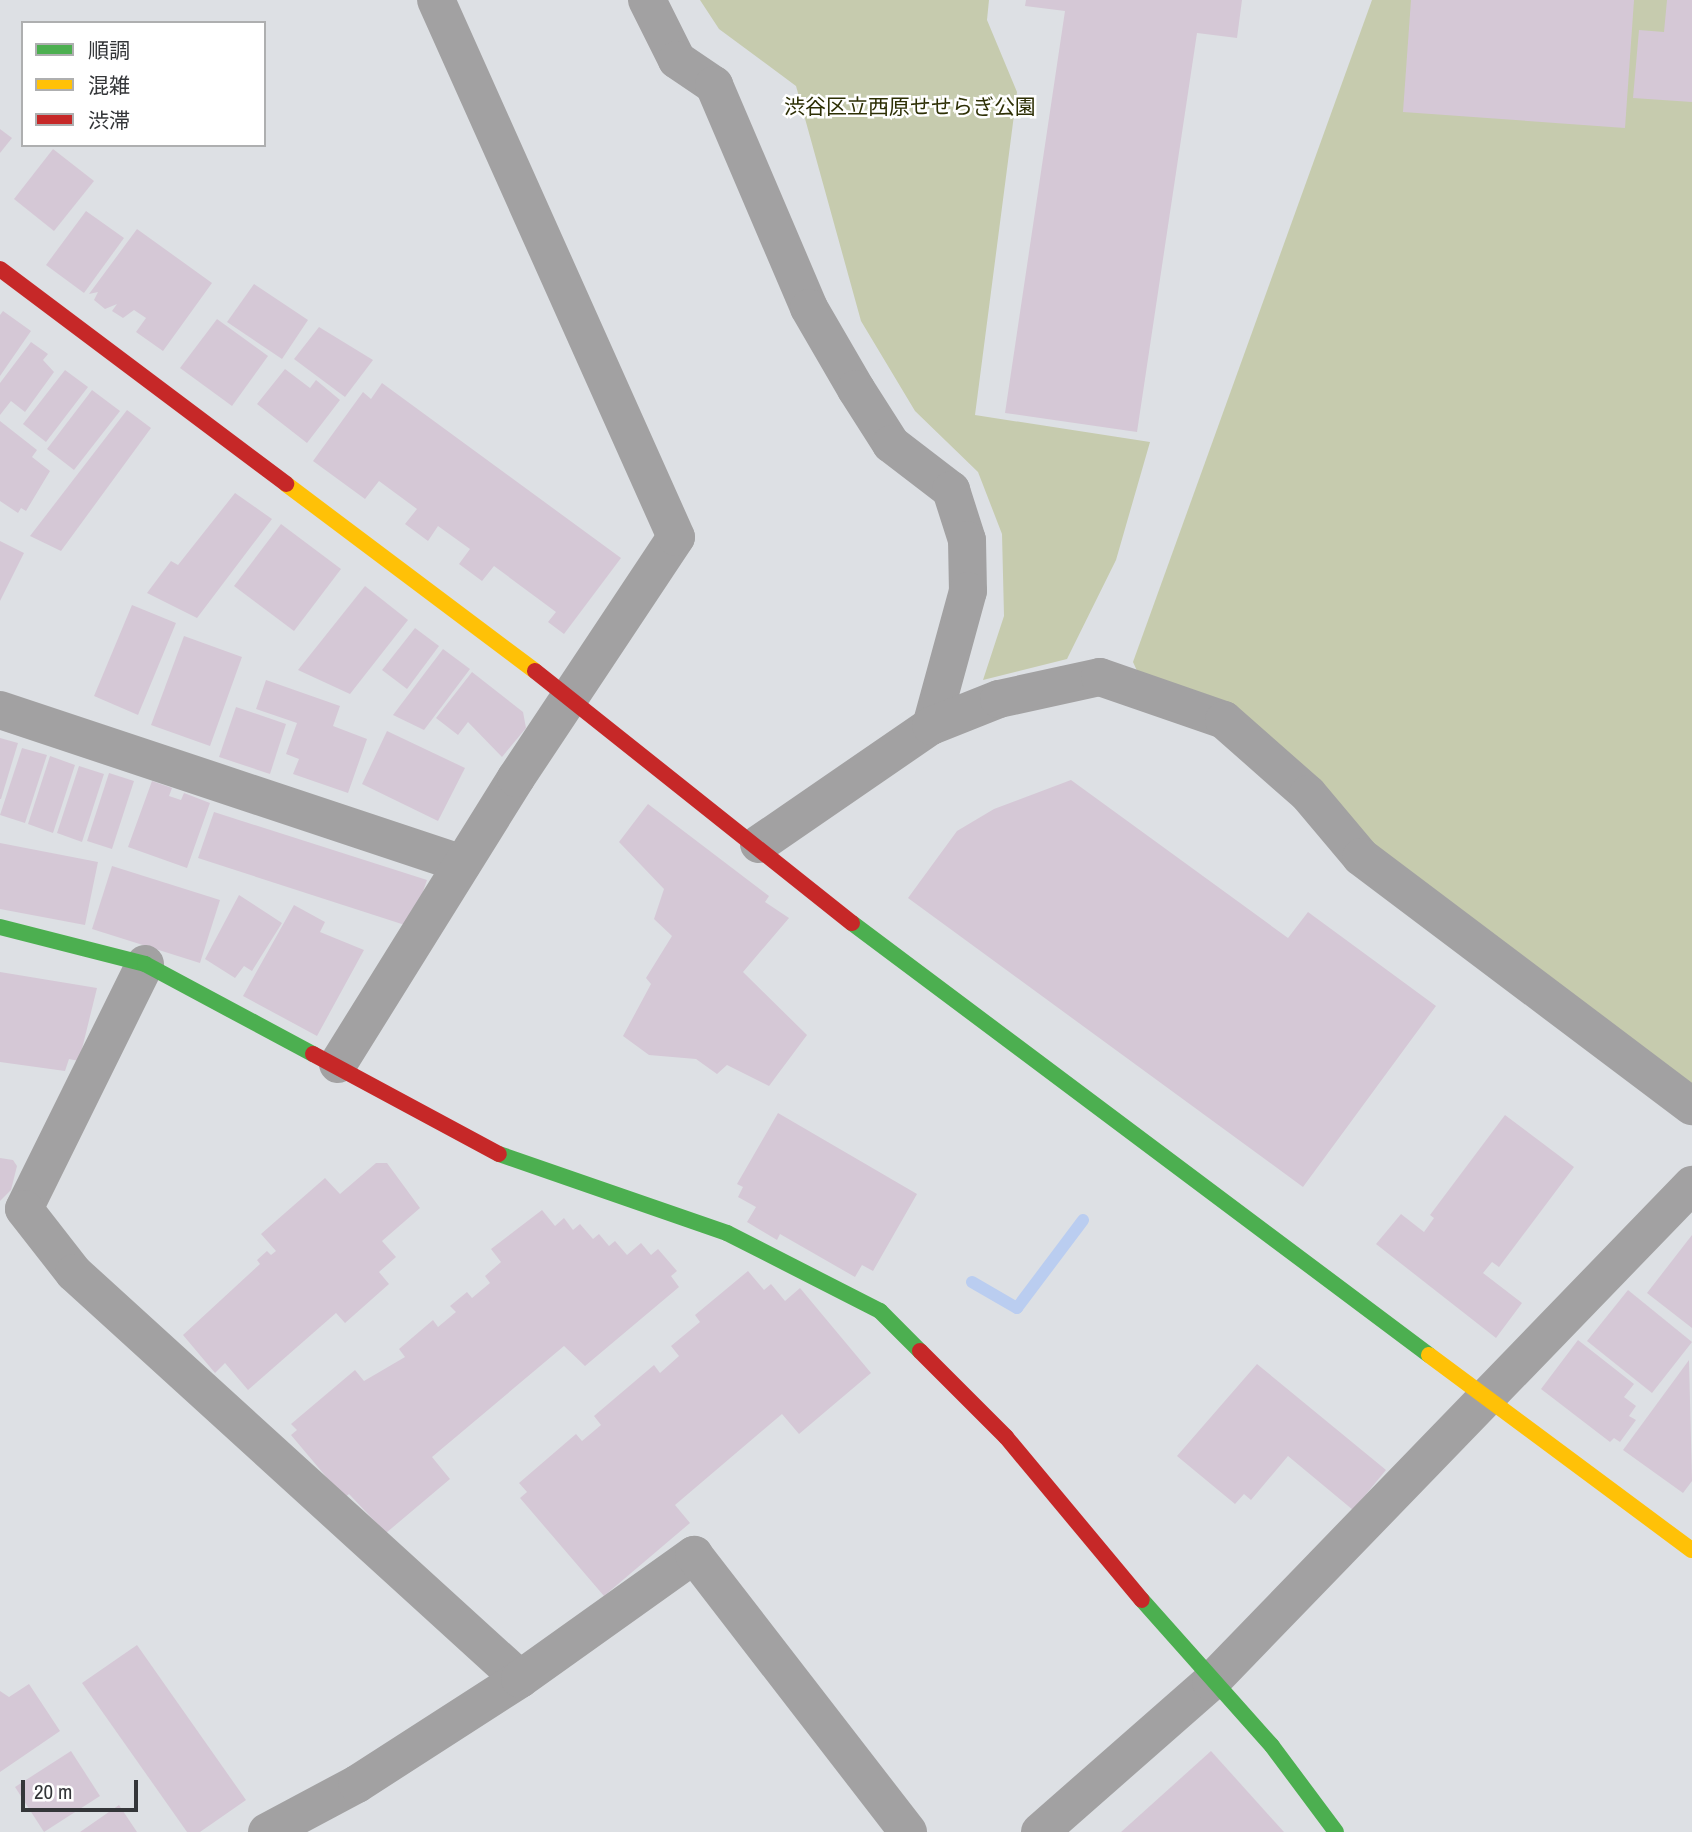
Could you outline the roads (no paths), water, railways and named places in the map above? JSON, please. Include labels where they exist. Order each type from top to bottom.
[{"type":"street","points":[[338,1064],[462,864],[676,537],[436,0]]},
{"type":"street","points":[[647,0],[677,60],[714,85],[809,308],[856,389],[891,444],[951,490],[967,540],[968,591],[931,726]]},
{"type":"street","points":[[0,269],[570,698],[759,844],[920,977],[1490,1395],[1692,1550]]},
{"type":"street","points":[[759,844],[931,726],[999,699],[1100,677],[1223,720],[1308,794],[1361,857],[1692,1106]]},
{"type":"street","points":[[0,710],[462,864]]},
{"type":"street","points":[[0,927],[145,964],[338,1064],[517,1163],[727,1233],[880,1311],[1006,1437],[1210,1682],[1272,1746],[1336,1832]]},
{"type":"street","points":[[145,964],[24,1209],[74,1273],[520,1679]]},
{"type":"street","points":[[1040,1832],[1210,1682],[1692,1185]]},
{"type":"street","points":[[267,1832],[357,1784],[520,1679],[694,1555],[908,1832]]},
{"type":"waterway","points":[[972,1282],[1017,1308],[1083,1220]]},
{"type":"park label","name":"渋谷区立西原せせらぎ公園","points":[[910,107]]}]
